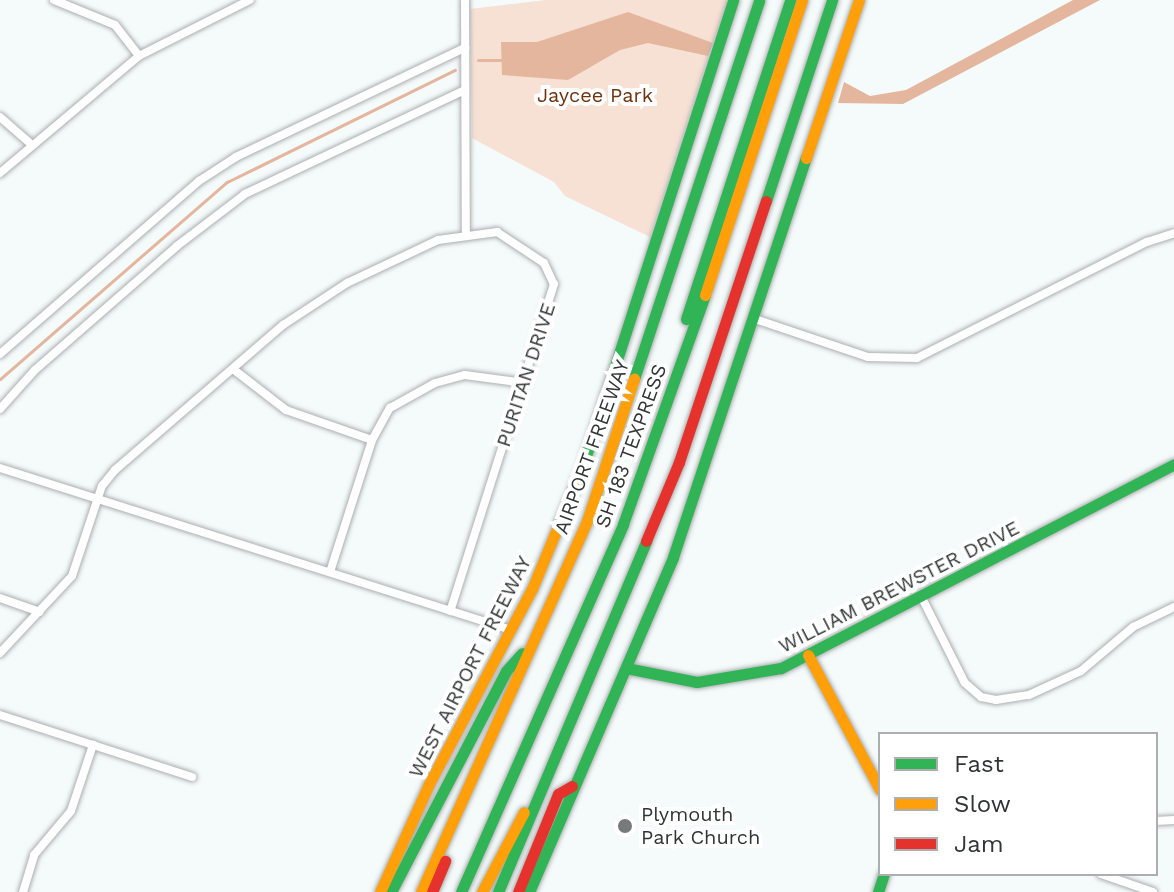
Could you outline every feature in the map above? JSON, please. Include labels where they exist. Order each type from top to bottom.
[{"type":"main road","name":"WEST AIRPORT FREEWAY","points":[[380,892],[429,784],[511,630],[573,495],[733,0]]},
{"type":"main road","name":"AIRPORT FREEWAY","points":[[421,892],[609,463],[759,0]]},
{"type":"main road","name":"SH 183 TEXPRESS","points":[[451,892],[615,521],[790,0]]},
{"type":"main road","name":"SH 183 TEXPRESS","points":[[461,892],[623,524],[709,284],[802,0]]},
{"type":"main road","points":[[498,892],[679,462],[832,0]]},
{"type":"main road","points":[[529,892],[673,557],[859,0]]},
{"type":"main road","name":"WILLIAM BREWSTER DRIVE","points":[[626,668],[708,682],[760,675],[808,655],[1174,464]]},
{"type":"main road","points":[[391,892],[506,671],[531,644]]},
{"type":"main road","points":[[808,655],[878,786]]},
{"type":"main road","points":[[482,892],[549,770]]},
{"type":"main road","points":[[518,892],[558,794],[572,786]]},
{"type":"main road","points":[[432,892],[449,850],[458,806]]},
{"type":"street","points":[[54,0],[115,25],[139,56]]},
{"type":"street","points":[[0,173],[139,56],[250,0]]},
{"type":"street","points":[[0,653],[72,576],[98,499],[115,470],[322,297],[438,240],[466,233],[465,0]]},
{"type":"street","points":[[0,354],[199,181],[236,157],[465,48]]},
{"type":"street","points":[[0,409],[58,351],[236,200],[465,90]]},
{"type":"street","points":[[0,117],[32,145]]},
{"type":"street","name":"PURITAN DRIVE","points":[[450,611],[554,284],[544,263],[516,240],[497,232],[466,233]]},
{"type":"street","points":[[755,319],[868,357],[917,358],[1147,242],[1174,233]]},
{"type":"street","points":[[233,369],[286,410],[372,440]]},
{"type":"street","points":[[330,572],[372,440],[390,408],[435,383],[475,374],[524,383]]},
{"type":"street","points":[[0,468],[511,630]]},
{"type":"street","points":[[921,596],[965,683],[981,697],[996,700],[1029,695],[1081,671],[1133,627],[1174,607]]},
{"type":"street","points":[[0,598],[40,612]]},
{"type":"street","points":[[0,715],[192,777]]},
{"type":"street","points":[[23,892],[34,855],[71,811],[93,745]]},
{"type":"street","points":[[1107,876],[1153,892]]},
{"type":"green space","name":"Jaycee Park","points":[[546,0],[727,0],[650,237],[565,196],[554,182],[472,138],[470,9]]},
{"type":"shaded area","points":[[1073,0],[1100,0],[903,104],[838,103],[844,82],[870,96],[906,90]]},
{"type":"shaded area","points":[[628,12],[713,43],[708,56],[648,43],[620,50],[568,80],[502,75],[501,42],[537,42]]},
{"type":"waterway","points":[[478,60],[502,60]]},
{"type":"waterway","points":[[0,379],[227,182],[455,70]]},
{"type":"traffic: fast","points":[[582,468],[733,0]]},
{"type":"traffic: fast","points":[[634,379],[759,0]]},
{"type":"traffic: fast","points":[[686,319],[790,0]]},
{"type":"traffic: fast","points":[[766,201],[832,0]]},
{"type":"traffic: fast","points":[[529,892],[673,557],[806,158]]},
{"type":"traffic: fast","points":[[461,892],[623,524],[705,295]]},
{"type":"traffic: fast","points":[[626,668],[697,682],[781,668],[1174,464]]},
{"type":"traffic: fast","points":[[498,892],[646,541]]},
{"type":"traffic: fast","points":[[391,892],[506,671],[522,653]]},
{"type":"traffic: fast","points":[[878,892],[883,876]]},
{"type":"traffic: slow","points":[[705,295],[802,0]]},
{"type":"traffic: slow","points":[[806,158],[859,0]]},
{"type":"traffic: slow","points":[[421,892],[587,521],[634,379]]},
{"type":"traffic: slow","points":[[380,892],[429,784],[532,589],[582,468]]},
{"type":"traffic: slow","points":[[808,655],[878,786]]},
{"type":"traffic: slow","points":[[482,892],[524,812]]},
{"type":"traffic: jam","points":[[646,541],[679,462],[766,201]]},
{"type":"traffic: jam","points":[[518,892],[558,794],[572,786]]},
{"type":"traffic: jam","points":[[432,892],[445,861]]},
{"type":"place","name":"Plymouth Park Church","points":[[625,826]]}]
